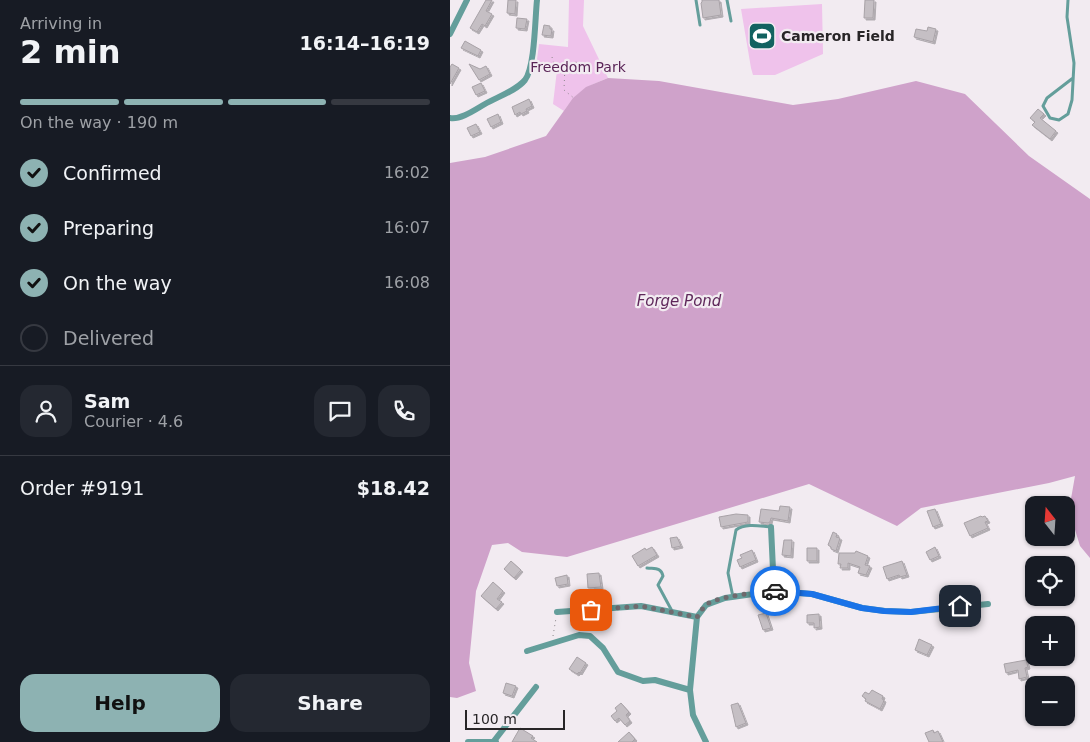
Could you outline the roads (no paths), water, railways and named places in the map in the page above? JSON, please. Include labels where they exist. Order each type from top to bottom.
[{"type":"street","points":[[450,34],[467,0]]},
{"type":"street","points":[[450,118],[458,118],[524,82],[529,74],[532,58],[537,0]]},
{"type":"street","points":[[771,527],[774,591]]},
{"type":"street","points":[[706,742],[693,715],[690,690],[697,617],[706,605],[733,597],[774,591],[812,594],[862,608],[884,611],[911,612],[988,604]]},
{"type":"street","points":[[557,612],[641,606],[697,617]]},
{"type":"street","points":[[527,651],[579,635],[590,636],[603,648],[618,672],[644,681],[655,680],[690,690]]},
{"type":"street","points":[[468,742],[495,741],[536,687]]},
{"type":"lane","points":[[696,0],[700,25]]},
{"type":"lane","points":[[727,0],[731,21]]},
{"type":"lane","points":[[1068,0],[1067,17],[1074,63],[1072,100],[1068,114],[1059,120],[1050,118],[1043,106],[1047,98],[1073,78]]},
{"type":"lane","points":[[733,597],[728,573],[736,530],[747,526],[771,527]]},
{"type":"lane","points":[[647,568],[662,571],[663,576],[658,584],[660,591],[673,612]]},
{"type":"water","name":"Forge Pond","points":[[608,78],[659,81],[793,105],[838,99],[916,81],[965,94],[1029,156],[1090,199],[1090,558],[1080,546],[1075,530],[1075,496],[1071,496],[1075,476],[1049,483],[921,508],[897,526],[809,484],[567,557],[522,552],[508,543],[492,545],[476,591],[469,663],[476,691],[457,698],[450,697],[450,163],[485,157],[546,136],[573,98],[586,87]]},
{"type":"place","name":"Cameron Field","points":[[762,36]]},
{"type":"park label","name":"Freedom Park","points":[[578,67]]}]
